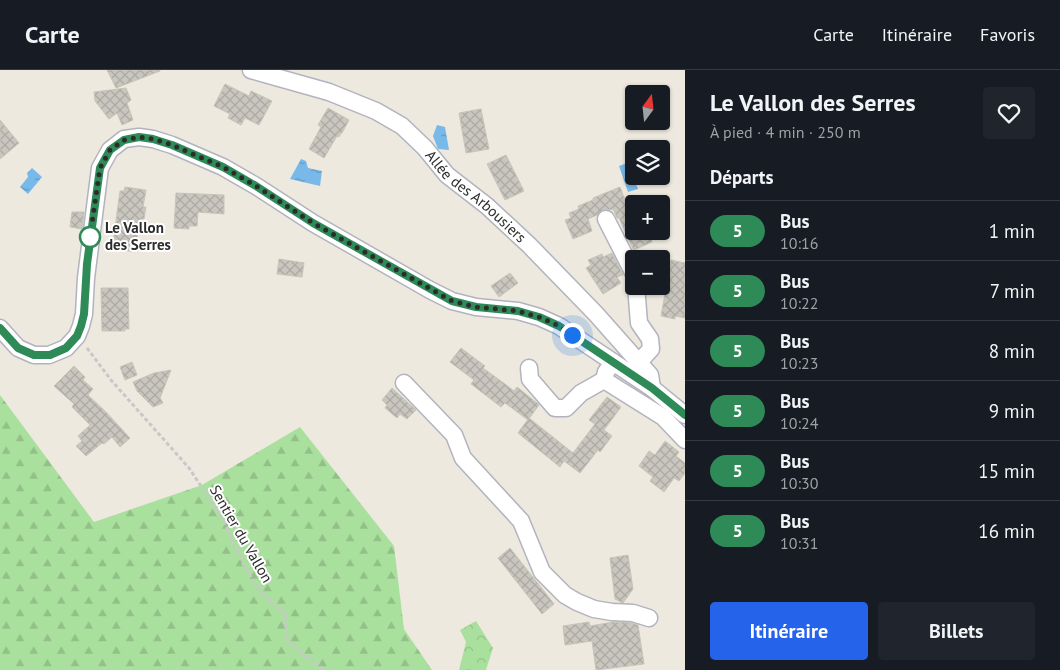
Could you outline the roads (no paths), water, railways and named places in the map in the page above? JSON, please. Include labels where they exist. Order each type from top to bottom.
[{"type":"street","name":"Allée des Arbousiers","points":[[251,70],[328,92],[376,111],[402,126],[425,148],[447,175],[487,206],[529,245],[596,314],[650,375],[652,388]]},
{"type":"street","points":[[0,328],[18,348],[34,355],[50,355],[66,348],[77,336],[84,314],[87,269],[100,168],[110,150],[124,140],[139,137],[162,142],[223,167],[313,223],[452,301],[476,307],[518,311],[539,317],[559,326],[652,388],[685,415]]},
{"type":"street","points":[[606,219],[625,258]]},
{"type":"street","points":[[636,295],[640,323],[650,339],[651,349],[639,362]]},
{"type":"street","points":[[529,368],[530,380],[555,408],[566,408],[582,393],[604,380],[606,372],[613,362]]},
{"type":"street","points":[[604,380],[663,417],[685,440]]},
{"type":"street","points":[[404,382],[454,435],[463,458],[521,521],[542,572],[559,589],[577,602],[594,609],[633,613],[649,618]]},
{"type":"water","points":[[437,125],[445,127],[449,150],[438,149],[433,136]]},
{"type":"water","points":[[301,159],[306,161],[308,168],[322,171],[320,186],[290,179]]},
{"type":"water","points":[[625,164],[625,183],[619,166]]},
{"type":"water","points":[[32,168],[42,177],[28,194],[20,187],[28,177],[27,173]]},
{"type":"water","points":[[626,185],[636,185],[638,189],[628,192]]},
{"type":"place","name":"Le Vallon des Serres","points":[[90,237]]}]
